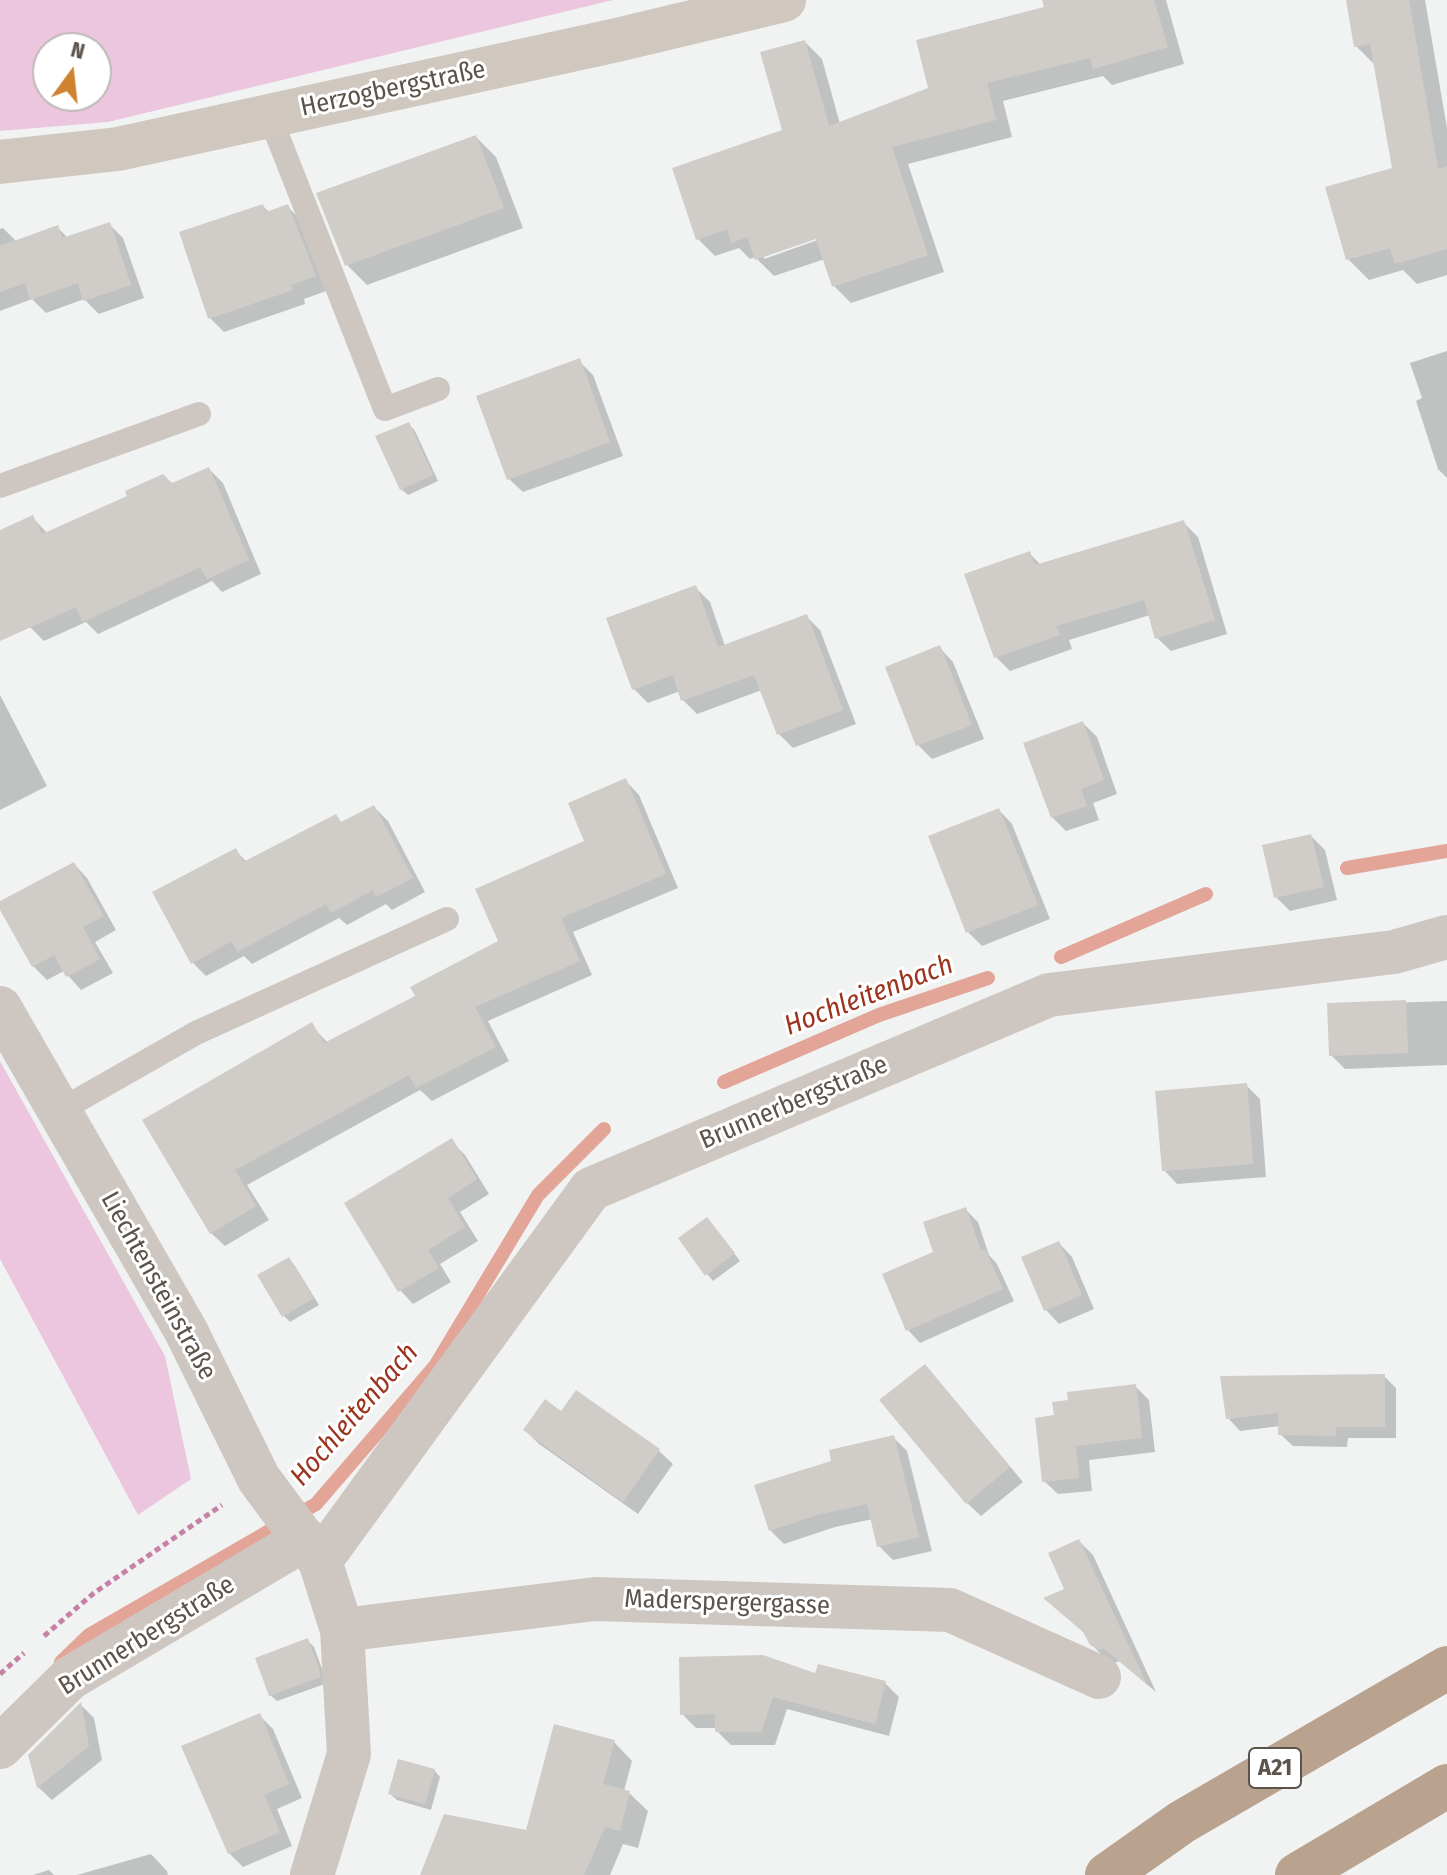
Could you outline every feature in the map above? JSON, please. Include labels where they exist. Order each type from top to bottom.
[{"type":"highway","name":"A21","points":[[1107,1875],[1182,1822],[1447,1668]]},
{"type":"highway","points":[[1297,1875],[1447,1786]]},
{"type":"main road","name":"Herzogbergstraße","points":[[0,162],[118,149],[617,40],[784,0]]},
{"type":"street","name":"Brunnerbergstraße","points":[[0,1747],[70,1678],[307,1543],[591,1189],[1049,995],[1394,952],[1447,937]]},
{"type":"street","name":"Liechtensteinstraße","points":[[0,1008],[186,1331],[264,1485],[307,1543],[342,1630],[349,1754],[312,1875]]},
{"type":"street","name":"Maderspergergasse","points":[[342,1630],[595,1599],[950,1610],[1099,1677]]},
{"type":"lane","points":[[270,117],[385,409],[438,389]]},
{"type":"lane","points":[[0,486],[199,414]]},
{"type":"lane","points":[[59,1111],[196,1033],[447,919]]},
{"type":"path","points":[[0,1674],[94,1593],[264,1485]]},
{"type":"shaded area","points":[[0,0],[613,0],[108,122],[0,131]]},
{"type":"shaded area","points":[[0,1061],[165,1356],[191,1479],[138,1515],[0,1259]]},
{"type":"building","points":[[1042,0],[1154,0],[1168,47],[1093,69],[1090,58],[987,83],[996,120],[892,147],[928,255],[832,287],[816,239],[755,260],[747,237],[731,243],[727,229],[696,240],[672,168],[782,130],[760,52],[805,40],[829,126],[928,88],[916,40],[1044,7]]},
{"type":"building","points":[[1346,0],[1409,0],[1438,169],[1447,167],[1447,249],[1395,264],[1390,248],[1346,260],[1325,187],[1392,168],[1370,44],[1354,47]]},
{"type":"building","points":[[476,135],[504,208],[345,266],[316,193]]},
{"type":"building","points":[[263,204],[266,212],[288,204],[316,276],[291,285],[293,290],[208,319],[179,232]]},
{"type":"building","points":[[110,222],[131,285],[83,301],[78,283],[30,300],[25,283],[0,292],[0,246],[58,225],[62,238]]},
{"type":"building","points":[[580,358],[610,442],[507,480],[476,396]]},
{"type":"building","points":[[409,422],[433,475],[400,490],[375,436]]},
{"type":"building","points":[[209,467],[249,560],[207,579],[200,567],[83,622],[76,607],[0,641],[0,530],[33,515],[42,534],[127,496],[125,491],[163,474],[172,483]]},
{"type":"building","points":[[1184,520],[1215,620],[1155,639],[1144,600],[1056,626],[1060,635],[994,658],[964,574],[1030,551],[1035,565]]},
{"type":"building","points":[[696,585],[718,647],[807,614],[843,710],[777,735],[754,675],[681,701],[673,675],[632,690],[606,618]]},
{"type":"building","points":[[940,645],[972,725],[916,746],[885,667]]},
{"type":"building","points":[[1083,721],[1104,780],[1081,789],[1087,806],[1051,818],[1023,743]]},
{"type":"building","points":[[626,778],[666,874],[561,918],[580,961],[475,1007],[496,1047],[416,1088],[409,1075],[235,1170],[256,1206],[210,1234],[142,1120],[312,1022],[324,1043],[415,996],[410,987],[498,941],[475,889],[584,841],[568,803]]},
{"type":"building","points":[[374,805],[413,878],[376,897],[373,890],[331,913],[326,904],[237,952],[232,941],[191,964],[152,892],[236,848],[243,862],[336,814],[341,822]]},
{"type":"building","points":[[999,808],[1038,905],[966,933],[928,836]]},
{"type":"building","points":[[1311,834],[1324,887],[1274,898],[1262,845]]},
{"type":"building","points":[[74,862],[104,916],[83,927],[100,959],[66,977],[54,955],[32,967],[0,910],[0,901]]},
{"type":"building","points":[[1406,1000],[1408,1053],[1329,1056],[1327,1003]]},
{"type":"building","points":[[1247,1083],[1253,1164],[1162,1171],[1155,1091]]},
{"type":"building","points":[[452,1138],[477,1179],[448,1198],[465,1227],[428,1250],[439,1268],[398,1292],[344,1203]]},
{"type":"building","points":[[966,1207],[981,1251],[985,1249],[1003,1289],[906,1331],[882,1274],[933,1252],[923,1222]]},
{"type":"building","points":[[707,1217],[735,1253],[705,1276],[678,1238]]},
{"type":"building","points":[[1059,1241],[1082,1295],[1044,1311],[1021,1257]]},
{"type":"building","points":[[289,1257],[314,1298],[282,1317],[257,1275]]},
{"type":"building","points":[[925,1364],[1010,1467],[966,1504],[879,1400]]},
{"type":"building","points":[[1385,1374],[1385,1427],[1336,1427],[1336,1436],[1278,1435],[1278,1413],[1226,1419],[1220,1376]]},
{"type":"building","points":[[1136,1384],[1142,1438],[1076,1446],[1079,1478],[1042,1482],[1035,1418],[1054,1415],[1052,1402],[1068,1400],[1067,1392]]},
{"type":"building","points":[[576,1390],[660,1449],[623,1502],[523,1430],[545,1399],[561,1411]]},
{"type":"building","points":[[894,1435],[919,1537],[877,1547],[867,1504],[820,1514],[769,1531],[754,1485],[831,1461],[829,1450]]},
{"type":"building","points":[[1079,1539],[1147,1684],[1103,1648],[1100,1650],[1090,1645],[1083,1632],[1043,1598],[1064,1589],[1048,1553]]},
{"type":"building","points":[[308,1638],[320,1677],[269,1696],[255,1658]]},
{"type":"building","points":[[763,1655],[815,1673],[818,1664],[886,1681],[875,1724],[773,1697],[761,1732],[715,1732],[715,1714],[680,1715],[679,1657]]},
{"type":"building","points":[[81,1702],[89,1746],[37,1788],[28,1755]]},
{"type":"building","points":[[260,1713],[289,1784],[264,1795],[280,1832],[228,1854],[181,1746]]},
{"type":"building","points":[[554,1724],[615,1740],[603,1784],[630,1791],[620,1831],[605,1827],[584,1875],[420,1875],[444,1814],[526,1830]]},
{"type":"building","points":[[398,1759],[435,1769],[425,1804],[388,1794]]},
{"type":"waterway","name":"Hochleitenbach","points":[[1347,868],[1447,851]]},
{"type":"waterway","name":"Hochleitenbach","points":[[1061,957],[1206,894]]},
{"type":"waterway","name":"Hochleitenbach","points":[[724,1082],[879,1015],[988,978]]},
{"type":"waterway","name":"Hochleitenbach","points":[[61,1662],[89,1635],[316,1504],[435,1366],[538,1195],[604,1129]]}]
